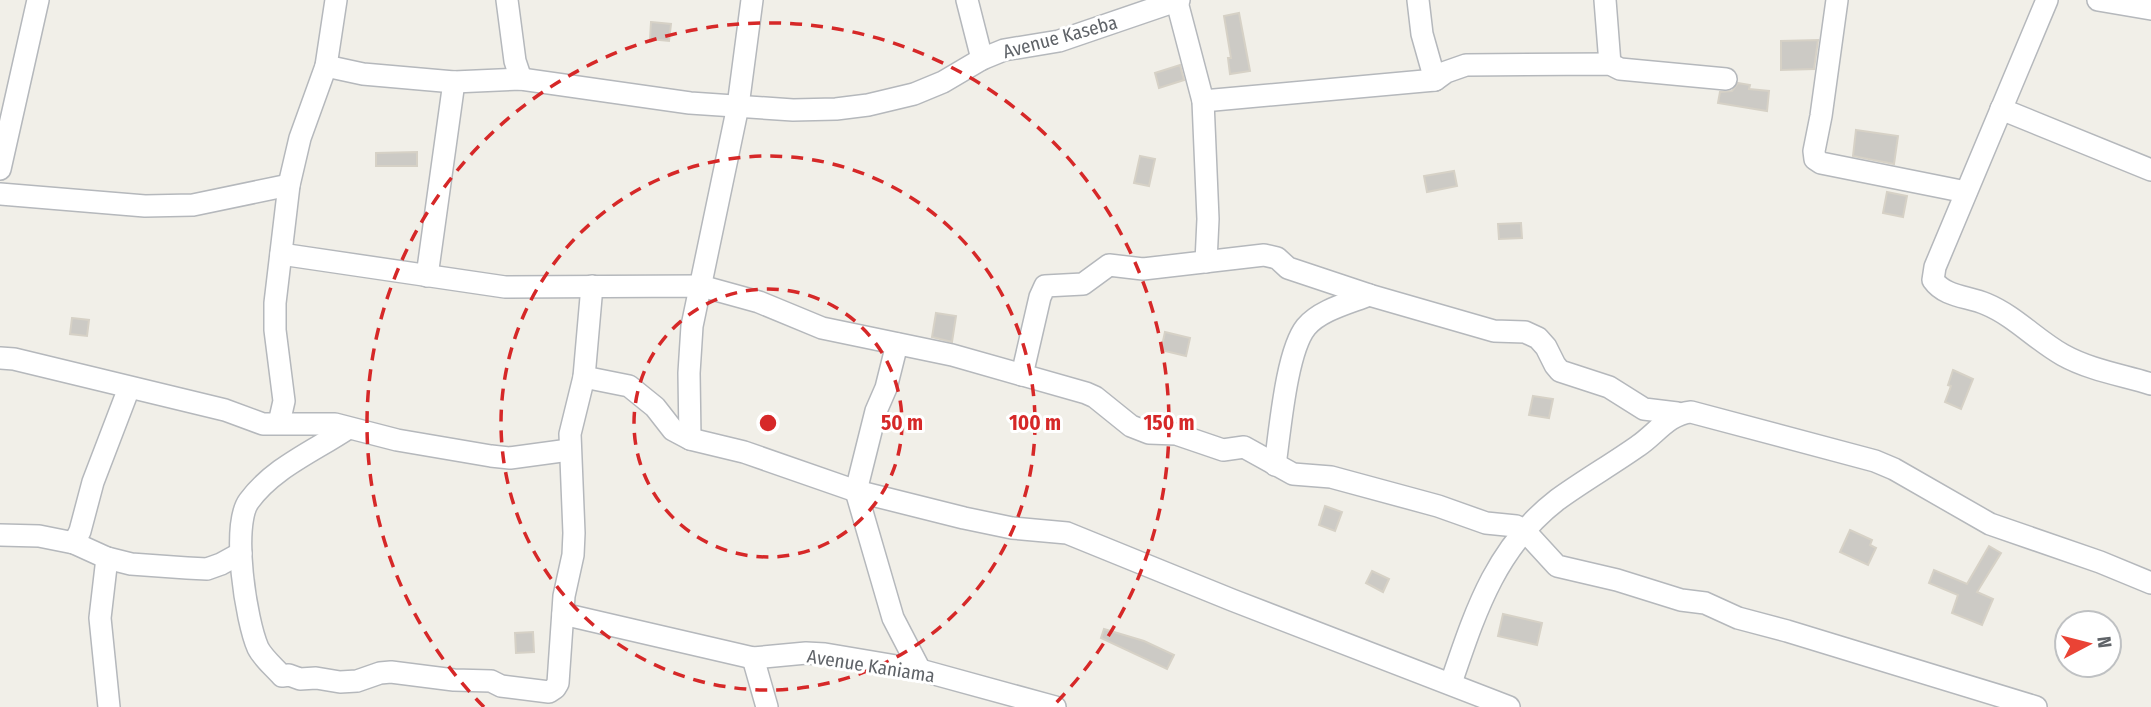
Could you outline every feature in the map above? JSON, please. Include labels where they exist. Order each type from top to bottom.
[{"type":"street","points":[[0,169],[38,0]]},
{"type":"street","points":[[279,423],[284,401],[275,330],[275,303],[289,185],[300,138],[326,66],[336,0]]},
{"type":"street","points":[[507,0],[515,61],[521,79]]},
{"type":"street","points":[[690,439],[689,373],[692,326],[738,106],[752,0]]},
{"type":"street","points":[[967,0],[982,59]]},
{"type":"street","points":[[1418,0],[1422,34],[1435,80]]},
{"type":"street","points":[[1605,0],[1610,64]]},
{"type":"street","points":[[1838,0],[1814,151],[1815,159],[1821,163],[1966,192]]},
{"type":"street","points":[[2046,0],[1935,267],[1933,280],[1940,290],[1986,304],[2006,314],[2046,346],[2080,364],[2151,384]]},
{"type":"street","points":[[2098,0],[2151,9]]},
{"type":"street","points":[[1178,1],[1203,101],[1208,219],[1206,262]]},
{"type":"street","name":"Avenue Kaseba","points":[[326,66],[363,74],[454,82],[521,79],[690,103],[793,110],[868,105],[914,94],[1004,50],[1059,41],[1178,1]]},
{"type":"street","points":[[1203,101],[1435,80],[1446,72],[1466,65],[1610,64],[1620,69],[1726,79]]},
{"type":"street","points":[[427,276],[454,82]]},
{"type":"street","points":[[2001,109],[2151,170]]},
{"type":"street","points":[[0,194],[145,206],[193,205],[289,185]]},
{"type":"street","points":[[281,254],[505,287],[701,286],[759,302],[822,328],[952,355],[1086,393],[1131,426],[1149,433],[1176,435],[1223,450],[1244,447],[1254,450],[1293,474],[1331,477],[1438,506],[1486,523],[1507,524],[1524,530],[1557,566],[1617,580],[1681,600],[1705,603],[1738,618],[2036,707]]},
{"type":"street","points":[[1022,375],[1045,285],[1083,284],[1109,265],[1143,269],[1264,255],[1277,258],[1288,268],[1369,295],[1494,331],[1525,332],[1538,338],[1560,371],[1609,387],[1644,409],[1690,412],[1875,461],[1894,469],[1990,524],[2151,583]]},
{"type":"street","points":[[348,429],[279,471],[244,508],[241,553],[245,600],[260,651],[282,676],[289,675],[300,679],[357,681],[391,672],[454,680],[491,681],[501,686],[548,692],[555,688],[558,683],[563,614],[574,533],[570,434],[584,377],[592,286]]},
{"type":"street","points":[[1275,465],[1287,384],[1296,346],[1306,327],[1326,312],[1369,295]]},
{"type":"street","points":[[897,344],[886,388],[876,411],[856,491],[893,618],[920,670]]},
{"type":"street","points":[[0,358],[14,359],[225,410],[263,424],[335,424],[397,440],[510,458],[569,450]]},
{"type":"street","points":[[584,377],[629,386],[655,407],[673,430],[690,439],[744,452],[856,491],[1013,528],[1067,533],[1509,707]]},
{"type":"street","points":[[74,543],[80,531],[93,482],[129,388]]},
{"type":"street","points":[[1451,683],[1477,607],[1502,560],[1524,530],[1555,502],[1640,445],[1677,413]]},
{"type":"street","points":[[0,535],[28,534],[74,543],[107,558],[131,564],[207,569],[241,553]]},
{"type":"street","points":[[107,558],[100,618],[109,707]]},
{"type":"street","name":"Avenue Kaniama","points":[[563,614],[753,658],[825,654],[920,670],[1055,707]]},
{"type":"street","points":[[753,658],[767,707]]},
{"type":"building","points":[[1239,13],[1250,71],[1230,74],[1228,58],[1231,58],[1224,16]]},
{"type":"building","points":[[651,22],[671,24],[669,41],[650,39]]},
{"type":"building","points":[[1818,40],[1814,69],[1781,70],[1781,41]]},
{"type":"building","points":[[1180,65],[1184,80],[1159,88],[1155,73]]},
{"type":"building","points":[[1738,83],[1750,85],[1749,89],[1769,91],[1767,111],[1718,103],[1720,92],[1732,91]]},
{"type":"building","points":[[1856,130],[1898,136],[1894,164],[1853,156]]},
{"type":"building","points":[[417,152],[417,166],[376,166],[376,153]]},
{"type":"building","points":[[1140,156],[1155,159],[1149,186],[1134,183]]},
{"type":"building","points":[[1454,171],[1457,186],[1427,192],[1424,176]]},
{"type":"building","points":[[1887,192],[1907,196],[1903,217],[1883,213]]},
{"type":"building","points":[[1521,223],[1522,238],[1499,239],[1498,224]]},
{"type":"building","points":[[936,313],[956,316],[952,342],[932,337]]},
{"type":"building","points":[[72,318],[89,320],[87,336],[70,334]]},
{"type":"building","points":[[1165,332],[1190,338],[1186,356],[1161,350]]},
{"type":"building","points":[[1953,370],[1973,379],[1961,409],[1945,402]]},
{"type":"building","points":[[1533,396],[1553,399],[1549,418],[1529,415]]},
{"type":"building","points":[[1325,506],[1342,512],[1335,531],[1319,525]]},
{"type":"building","points":[[1850,530],[1872,540],[1870,545],[1876,548],[1868,565],[1840,552]]},
{"type":"building","points":[[1989,546],[2001,553],[1977,592],[1993,599],[1982,625],[1952,613],[1958,595],[1929,583],[1934,570],[1967,584]]},
{"type":"building","points":[[1372,571],[1389,579],[1383,592],[1366,583]]},
{"type":"building","points":[[1503,614],[1542,623],[1537,645],[1498,636]]},
{"type":"building","points":[[1104,629],[1144,641],[1174,655],[1167,669],[1101,638]]},
{"type":"building","points":[[533,632],[534,652],[516,653],[515,633]]}]
